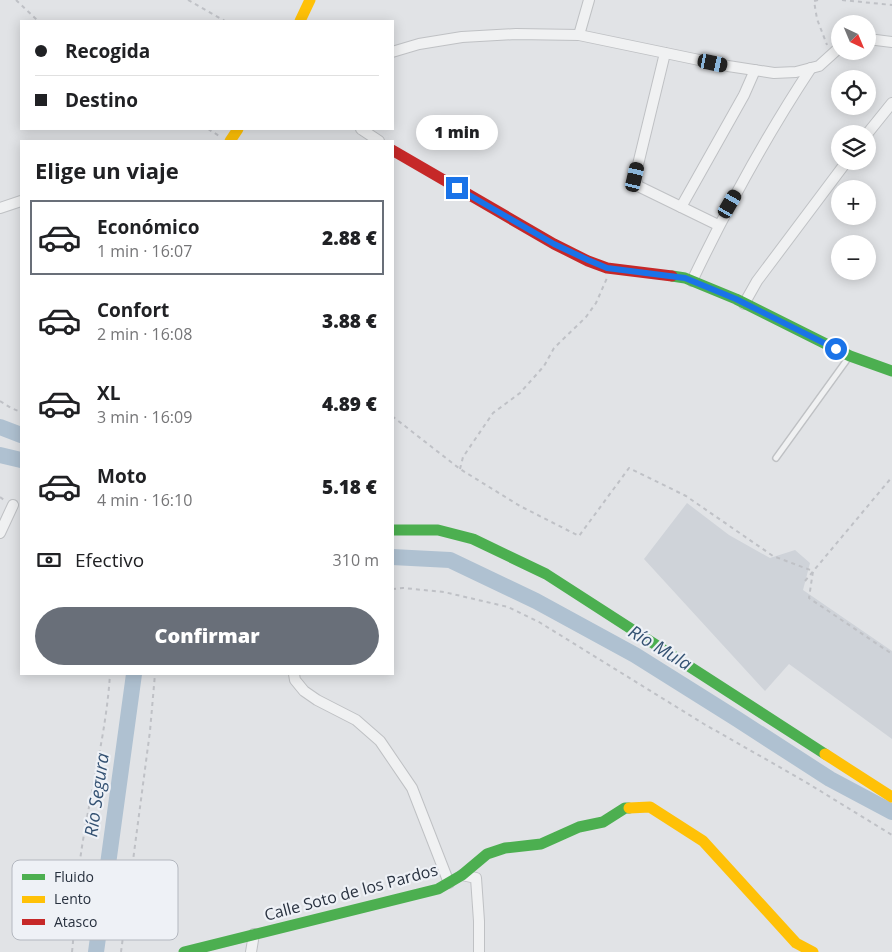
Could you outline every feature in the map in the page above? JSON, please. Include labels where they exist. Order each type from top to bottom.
[{"type":"street","points":[[300,20],[310,0]]},
{"type":"street","points":[[579,35],[589,0]]},
{"type":"street","points":[[394,51],[419,44],[462,37],[516,34],[579,35],[774,73],[796,72],[819,66],[831,56]]},
{"type":"street","points":[[876,40],[892,42]]},
{"type":"street","points":[[666,53],[635,177],[638,186],[718,226]]},
{"type":"street","points":[[692,281],[718,226],[795,92],[811,68]]},
{"type":"street","points":[[681,207],[744,94],[755,70]]},
{"type":"street","points":[[874,125],[892,103]]},
{"type":"street","points":[[362,130],[378,140]]},
{"type":"street","points":[[394,151],[554,244],[588,260],[612,268],[685,278],[744,304],[850,356],[892,371]]},
{"type":"street","points":[[744,304],[757,281],[840,170]]},
{"type":"street","points":[[0,208],[20,201]]},
{"type":"street","points":[[0,533],[13,505]]},
{"type":"street","points":[[394,530],[438,530],[473,539],[546,574],[890,792]]},
{"type":"street","points":[[294,675],[295,680],[304,691],[317,700],[356,720],[380,742],[412,788],[449,883]]},
{"type":"street","name":"Calle Soto de los Pardos","points":[[184,952],[438,889],[462,876],[487,854],[505,848],[541,844],[579,827],[603,822],[625,808],[650,808],[703,841],[796,943],[814,952]]},
{"type":"street","points":[[462,876],[476,878],[479,952]]},
{"type":"street","points":[[251,952],[254,934]]},
{"type":"lane","points":[[776,458],[850,356]]},
{"type":"path","points":[[16,0],[37,20]]},
{"type":"path","points":[[188,0],[223,20]]},
{"type":"path","points":[[818,0],[814,1],[817,19],[831,53]]},
{"type":"path","points":[[842,0],[892,5]]},
{"type":"path","points":[[210,130],[227,140]]},
{"type":"path","points":[[460,469],[463,458],[493,413],[520,393],[544,366],[554,348],[586,317],[596,303],[612,268]]},
{"type":"path","points":[[0,401],[20,412]]},
{"type":"path","points":[[394,418],[460,469],[520,506],[579,536],[629,468],[686,496],[772,556],[813,571]]},
{"type":"path","points":[[805,581],[892,477]]},
{"type":"path","points":[[813,571],[809,598],[892,654]]},
{"type":"path","points":[[394,589],[444,592],[508,606],[539,622],[704,724],[804,781],[892,835]]},
{"type":"path","points":[[80,860],[101,748],[109,697],[110,675]]},
{"type":"path","points":[[133,860],[150,730],[155,675]]},
{"type":"shaded area","points":[[687,503],[729,535],[770,558],[795,550],[810,563],[803,590],[892,651],[892,739],[789,664],[765,691],[644,559]]},
{"type":"waterway","name":"Río Segura","points":[[0,427],[20,435]]},
{"type":"waterway","points":[[0,455],[20,460]]},
{"type":"waterway","name":"Río Mula","points":[[394,557],[450,560],[536,601],[635,655],[830,779],[892,812]]},
{"type":"waterway","name":"Río Segura","points":[[109,860],[134,675]]},
{"type":"waterway","name":"Río Segura","points":[[96,952],[98,940]]},
{"type":"traffic: fast","points":[[672,276],[685,278],[736,299],[850,356],[892,371]]},
{"type":"traffic: fast","points":[[394,530],[438,530],[473,539],[546,574],[825,754]]},
{"type":"traffic: fast","points":[[184,952],[438,889],[462,875],[487,854],[505,848],[541,844],[579,827],[603,822],[625,808],[629,808]]},
{"type":"traffic: slow","points":[[300,20],[310,0]]},
{"type":"traffic: slow","points":[[231,140],[237,130]]},
{"type":"traffic: slow","points":[[825,754],[892,797]]},
{"type":"traffic: slow","points":[[629,808],[650,807],[703,841],[796,943],[813,952]]},
{"type":"traffic: jam","points":[[394,151],[554,244],[588,261],[607,268],[672,276]]},
{"type":"route","points":[[457,188],[554,244],[588,260],[607,268],[685,278],[736,299],[836,349]]}]
